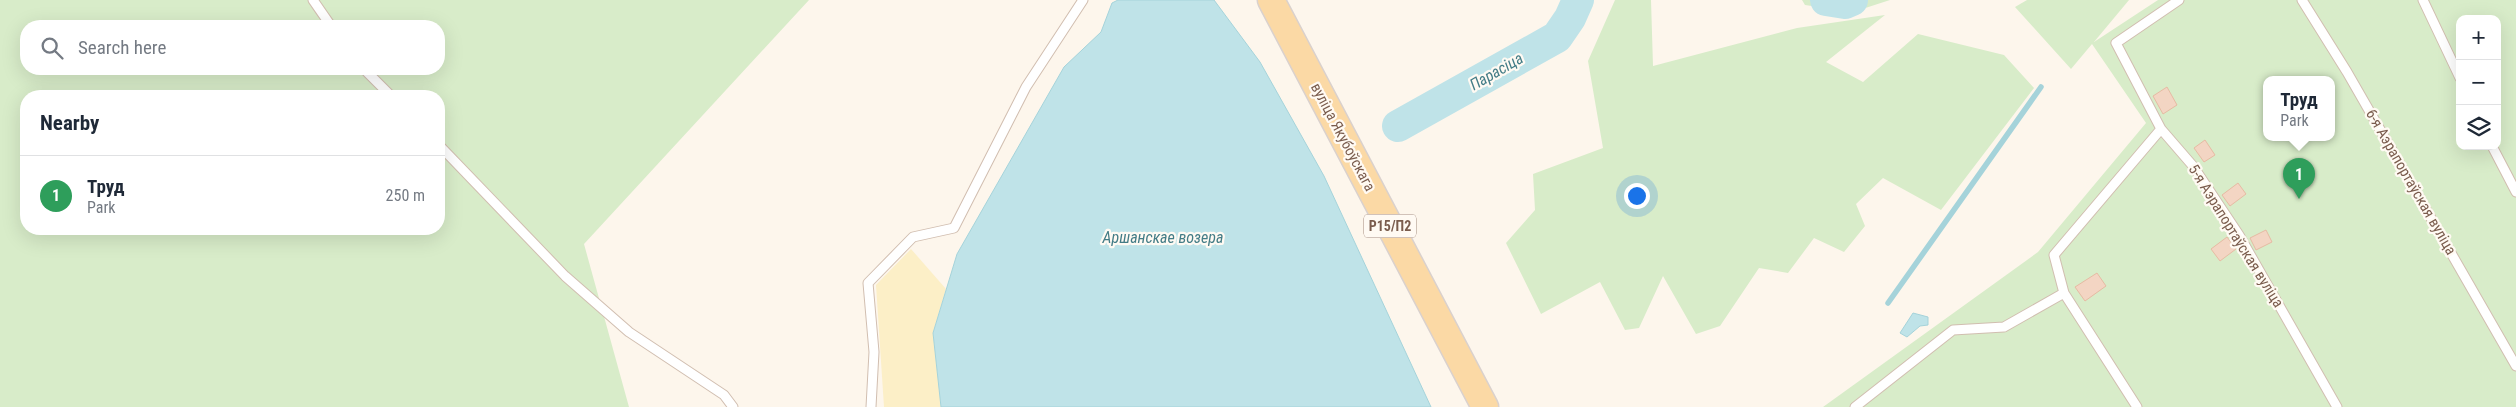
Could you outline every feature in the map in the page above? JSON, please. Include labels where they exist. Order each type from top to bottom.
[{"type":"main road","name":"вуліца Якубоўскага","points":[[1271,0],[1485,407]]},
{"type":"lane","points":[[313,0],[326,20]]},
{"type":"lane","points":[[872,407],[874,352],[868,283],[913,237],[954,228],[1026,87],[1083,0]]},
{"type":"lane","name":"5-я Аэрапортаўская вуліца","points":[[2179,0],[2116,43],[2162,129],[2193,166],[2239,234],[2337,407]]},
{"type":"lane","name":"6-я Аэрапортаўская вуліца","points":[[2302,0],[2368,106],[2516,366]]},
{"type":"lane","points":[[2423,0],[2456,70]]},
{"type":"lane","points":[[370,75],[385,90]]},
{"type":"lane","points":[[2137,407],[2064,293],[2054,255],[2162,129]]},
{"type":"lane","points":[[2494,150],[2516,192]]},
{"type":"lane","points":[[445,152],[565,276],[629,332],[724,395],[733,407]]},
{"type":"lane","points":[[1855,407],[1953,330],[2004,327],[2064,293]]},
{"type":"green space","points":[[0,0],[809,0],[584,244],[629,407],[0,407]]},
{"type":"green space","points":[[1615,0],[1651,0],[1653,66],[1797,28],[1885,15],[1826,62],[1863,82],[1918,34],[2004,55],[2034,88],[1941,210],[1883,178],[1856,204],[1865,226],[1844,252],[1814,238],[1788,273],[1759,268],[1720,326],[1696,334],[1663,276],[1639,328],[1625,330],[1600,282],[1541,314],[1506,243],[1535,210],[1533,174],[1603,148],[1588,61]]},
{"type":"green space","points":[[1802,0],[1890,0],[1853,12],[1805,5]]},
{"type":"green space","points":[[2027,0],[2129,0],[2094,42],[2158,0],[2516,0],[2516,407],[1823,407],[2038,252],[2146,123],[2092,44],[2071,69],[2015,7]]},
{"type":"sand","points":[[911,249],[946,289],[933,333],[941,407],[884,407],[876,285]]},
{"type":"water","name":"Аршанскае возера","points":[[1118,0],[1214,0],[1260,62],[1324,176],[1431,407],[941,407],[933,333],[957,254],[1064,67],[1101,32],[1112,3]]},
{"type":"water","points":[[1913,313],[1928,317],[1928,325],[1920,326],[1907,337],[1900,333]]},
{"type":"building","points":[[2167,87],[2177,105],[2163,114],[2153,96]]},
{"type":"building","points":[[2205,140],[2215,155],[2204,162],[2194,148]]},
{"type":"building","points":[[2238,183],[2246,194],[2230,206],[2222,195]]},
{"type":"building","points":[[2266,230],[2272,242],[2256,250],[2250,238]]},
{"type":"building","points":[[2227,237],[2236,249],[2220,261],[2211,249]]},
{"type":"building","points":[[2097,273],[2106,286],[2085,301],[2075,287]]},
{"type":"waterway","name":"Парасіца","points":[[1398,126],[1557,37],[1570,18],[1578,0]]},
{"type":"waterway","name":"Парасіца","points":[[1826,0],[1845,3],[1852,0]]},
{"type":"waterway","points":[[1888,303],[2041,87]]},
{"type":"place","name":"Труд","points":[[2299,199]]}]
